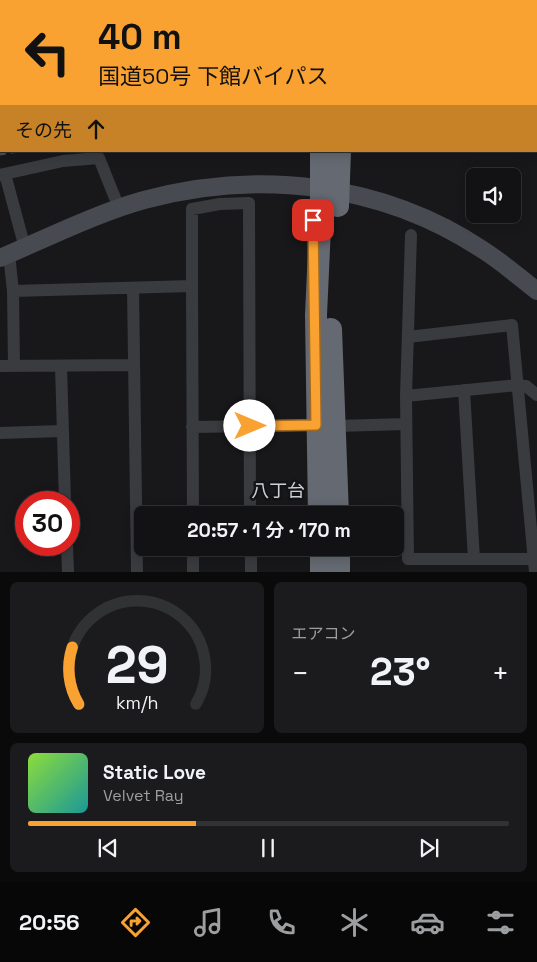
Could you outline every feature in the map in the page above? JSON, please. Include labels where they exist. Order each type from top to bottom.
[{"type":"highway","points":[[309,152],[323,208]]},
{"type":"highway","points":[[320,506],[326,426],[321,152]]},
{"type":"highway","points":[[323,208],[340,152]]},
{"type":"highway","points":[[326,426],[337,506]]},
{"type":"highway","points":[[320,556],[321,572]]},
{"type":"highway","points":[[339,556],[339,572]]},
{"type":"street","points":[[14,366],[12,253],[3,174],[63,161],[99,158],[119,208]]},
{"type":"street","points":[[12,253],[119,208],[170,194],[231,183],[262,182],[358,196],[404,209],[483,250],[537,291]]},
{"type":"street","points":[[193,506],[192,209],[220,204],[249,204],[250,506]]},
{"type":"street","points":[[408,337],[509,323],[512,325],[535,563],[474,559],[408,559],[406,396],[411,235]]},
{"type":"street","points":[[13,291],[192,286]]},
{"type":"street","points":[[133,288],[137,572]]},
{"type":"street","points":[[0,366],[134,365]]},
{"type":"street","points":[[61,366],[65,491]]},
{"type":"street","points":[[406,396],[518,385],[526,386],[537,395]]},
{"type":"street","points":[[464,390],[474,559]]},
{"type":"street","points":[[192,427],[406,424]]},
{"type":"street","points":[[0,433],[62,431]]},
{"type":"street","points":[[67,556],[68,572]]},
{"type":"street","points":[[193,556],[193,572]]},
{"type":"street","points":[[250,556],[251,572]]},
{"type":"railway","points":[[0,154],[13,152]]},
{"type":"district","name":"八丁台","points":[[278,490]]},
{"type":"route","points":[[250,426],[316,425],[316,315],[313,220]]}]
